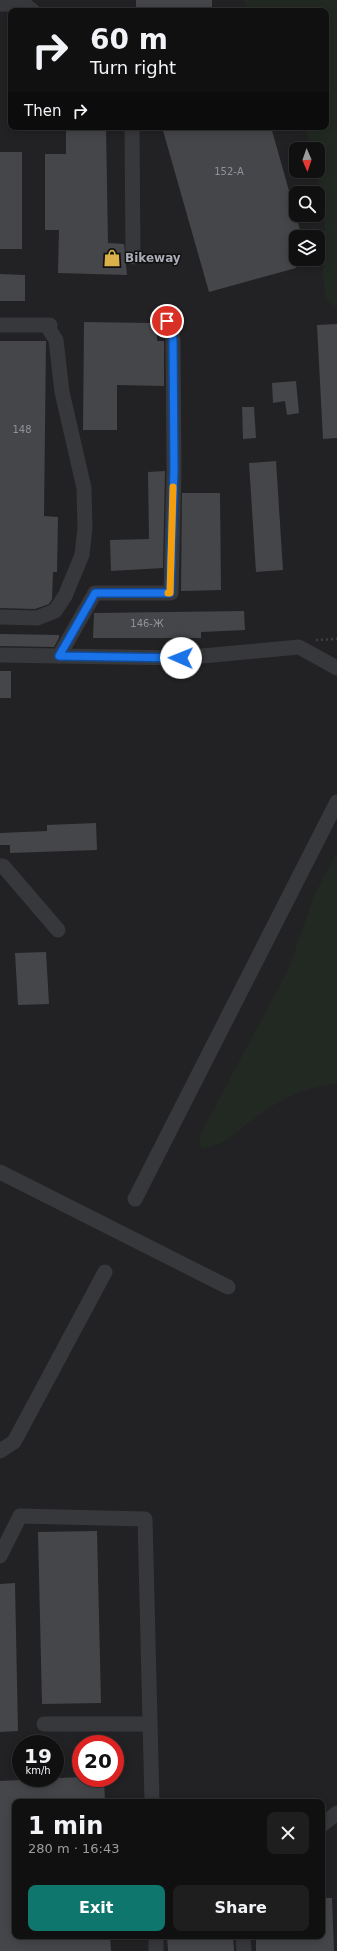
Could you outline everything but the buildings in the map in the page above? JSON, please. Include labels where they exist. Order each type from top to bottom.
[{"type":"lane","points":[[0,4],[24,4],[30,8]]},
{"type":"lane","points":[[132,130],[133,257]]},
{"type":"lane","points":[[59,656],[95,593],[170,593],[174,470],[173,339],[167,321],[157,318]]},
{"type":"lane","points":[[0,325],[50,325],[50,329],[56,340],[62,392],[84,488],[85,528],[82,555],[65,596],[55,611],[37,618],[0,617]]},
{"type":"lane","points":[[0,655],[181,658],[299,647],[337,668]]},
{"type":"lane","points":[[134,1199],[337,802]]},
{"type":"lane","points":[[0,866],[3,866],[58,930]]},
{"type":"lane","points":[[0,1172],[228,1287]]},
{"type":"lane","points":[[0,1451],[14,1442],[105,1272]]},
{"type":"lane","points":[[0,1556],[20,1516],[145,1519],[152,1799]]},
{"type":"lane","points":[[44,1724],[150,1724]]},
{"type":"lane","points":[[325,1822],[337,1813]]},
{"type":"lane","points":[[156,1939],[156,1951]]},
{"type":"lane","points":[[243,1939],[244,1951]]},
{"type":"shaded area","points":[[0,0],[337,0],[337,1951],[0,1951]]},
{"type":"shaded area","points":[[243,0],[337,0],[337,310],[325,298],[323,272],[323,266],[325,266],[325,186],[319,186],[317,178],[325,178],[325,142],[309,142],[307,130],[329,130],[329,8],[247,8]]},
{"type":"shaded area","points":[[337,852],[337,1084],[325,1085],[295,1094],[257,1116],[225,1141],[210,1147],[202,1148],[199,1142],[201,1133],[289,968],[314,895]]},
{"type":"slow traffic","points":[[168,593],[170,593],[173,487]]},
{"type":"place","name":"Bikeway","points":[[112,258]]},
{"type":"route","points":[[167,321],[173,339],[174,470],[170,593],[95,593],[74,627],[59,656],[181,658]]}]
